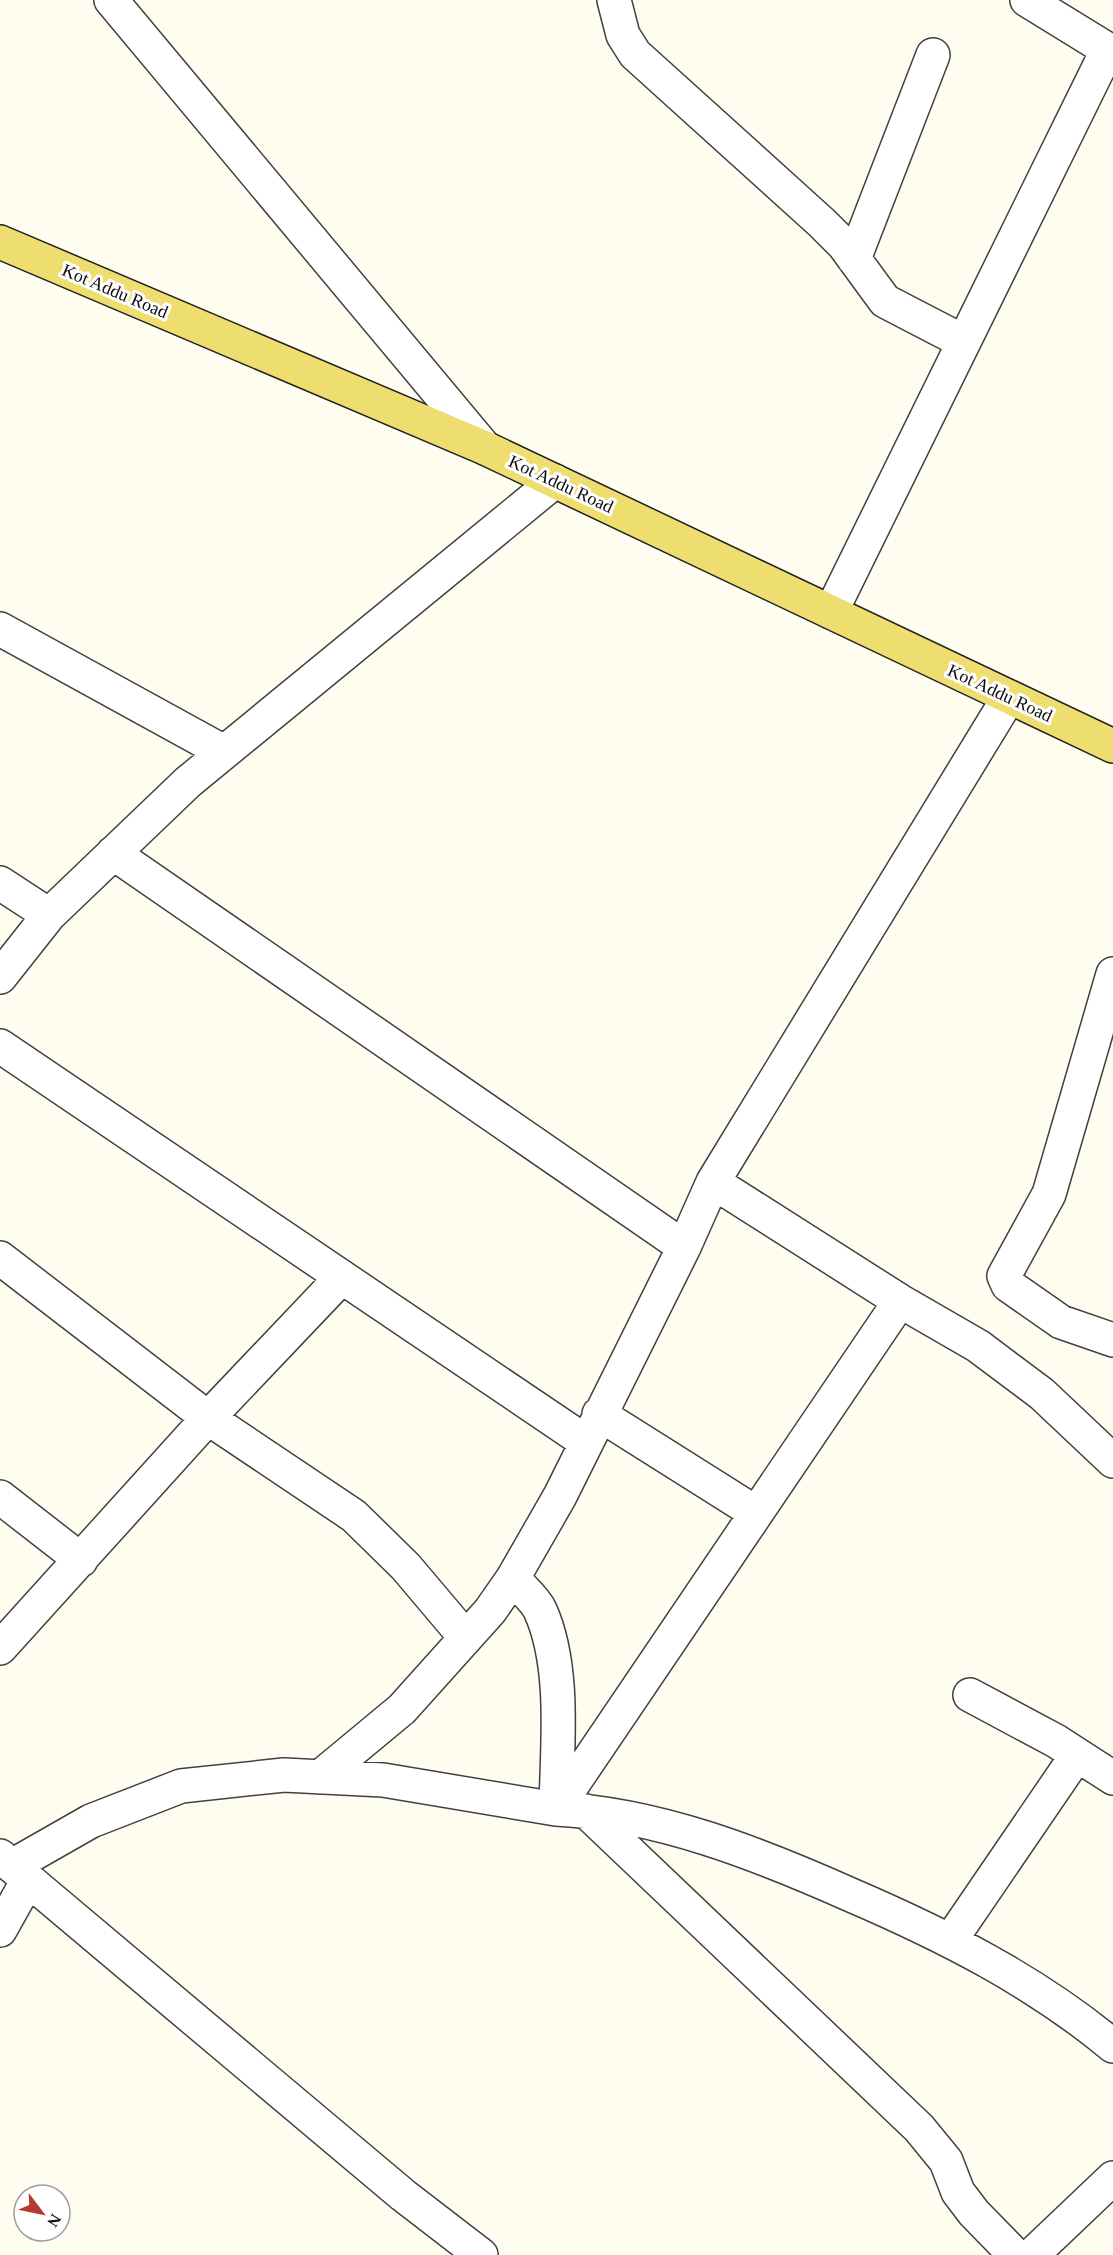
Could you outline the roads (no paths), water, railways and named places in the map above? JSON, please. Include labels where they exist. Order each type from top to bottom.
[{"type":"main road","name":"Kot Addu Road","points":[[0,242],[485,448],[1113,746]]},
{"type":"street","points":[[111,0],[485,448]]},
{"type":"street","points":[[614,0],[623,35],[635,54],[822,223],[854,259],[885,301],[964,342]]},
{"type":"street","points":[[831,612],[1110,52],[1027,0]]},
{"type":"street","points":[[854,259],[933,55]]},
{"type":"street","points":[[0,976],[50,915],[188,782],[555,481]]},
{"type":"street","points":[[0,629],[224,752]]},
{"type":"street","points":[[320,1777],[402,1709],[466,1638],[513,1578],[560,1496],[684,1247],[713,1182],[1009,697]]},
{"type":"street","points":[[113,853],[684,1247]]},
{"type":"street","points":[[0,883],[50,915]]},
{"type":"street","points":[[1113,974],[1048,1194],[1004,1276],[1008,1285],[1016,1292],[1061,1322],[1113,1340]]},
{"type":"street","points":[[0,1046],[342,1277],[592,1428],[756,1513]]},
{"type":"street","points":[[713,1182],[900,1301],[978,1346],[1042,1394],[1113,1461]]},
{"type":"street","points":[[0,1258],[208,1418],[354,1516],[406,1567],[466,1638]]},
{"type":"street","points":[[0,1648],[208,1418],[342,1277]]},
{"type":"street","points":[[571,1809],[756,1513],[900,1301]]},
{"type":"street","points":[[0,1497],[81,1560]]},
{"type":"street","points":[[513,1578],[539,1608],[551,1642],[571,1809],[919,2128],[946,2160],[958,2192],[974,2213],[1029,2254],[1113,2178]]},
{"type":"street","points":[[970,1695],[1077,1755],[1113,1778]]},
{"type":"street","points":[[950,1941],[1077,1755]]},
{"type":"street","points":[[0,1930],[14,1867],[91,1821],[181,1786],[284,1774],[383,1780],[571,1809],[689,1833],[749,1852],[880,1908],[988,1960],[1080,2018],[1113,2046]]},
{"type":"street","points":[[14,1867],[403,2195],[481,2255]]}]
